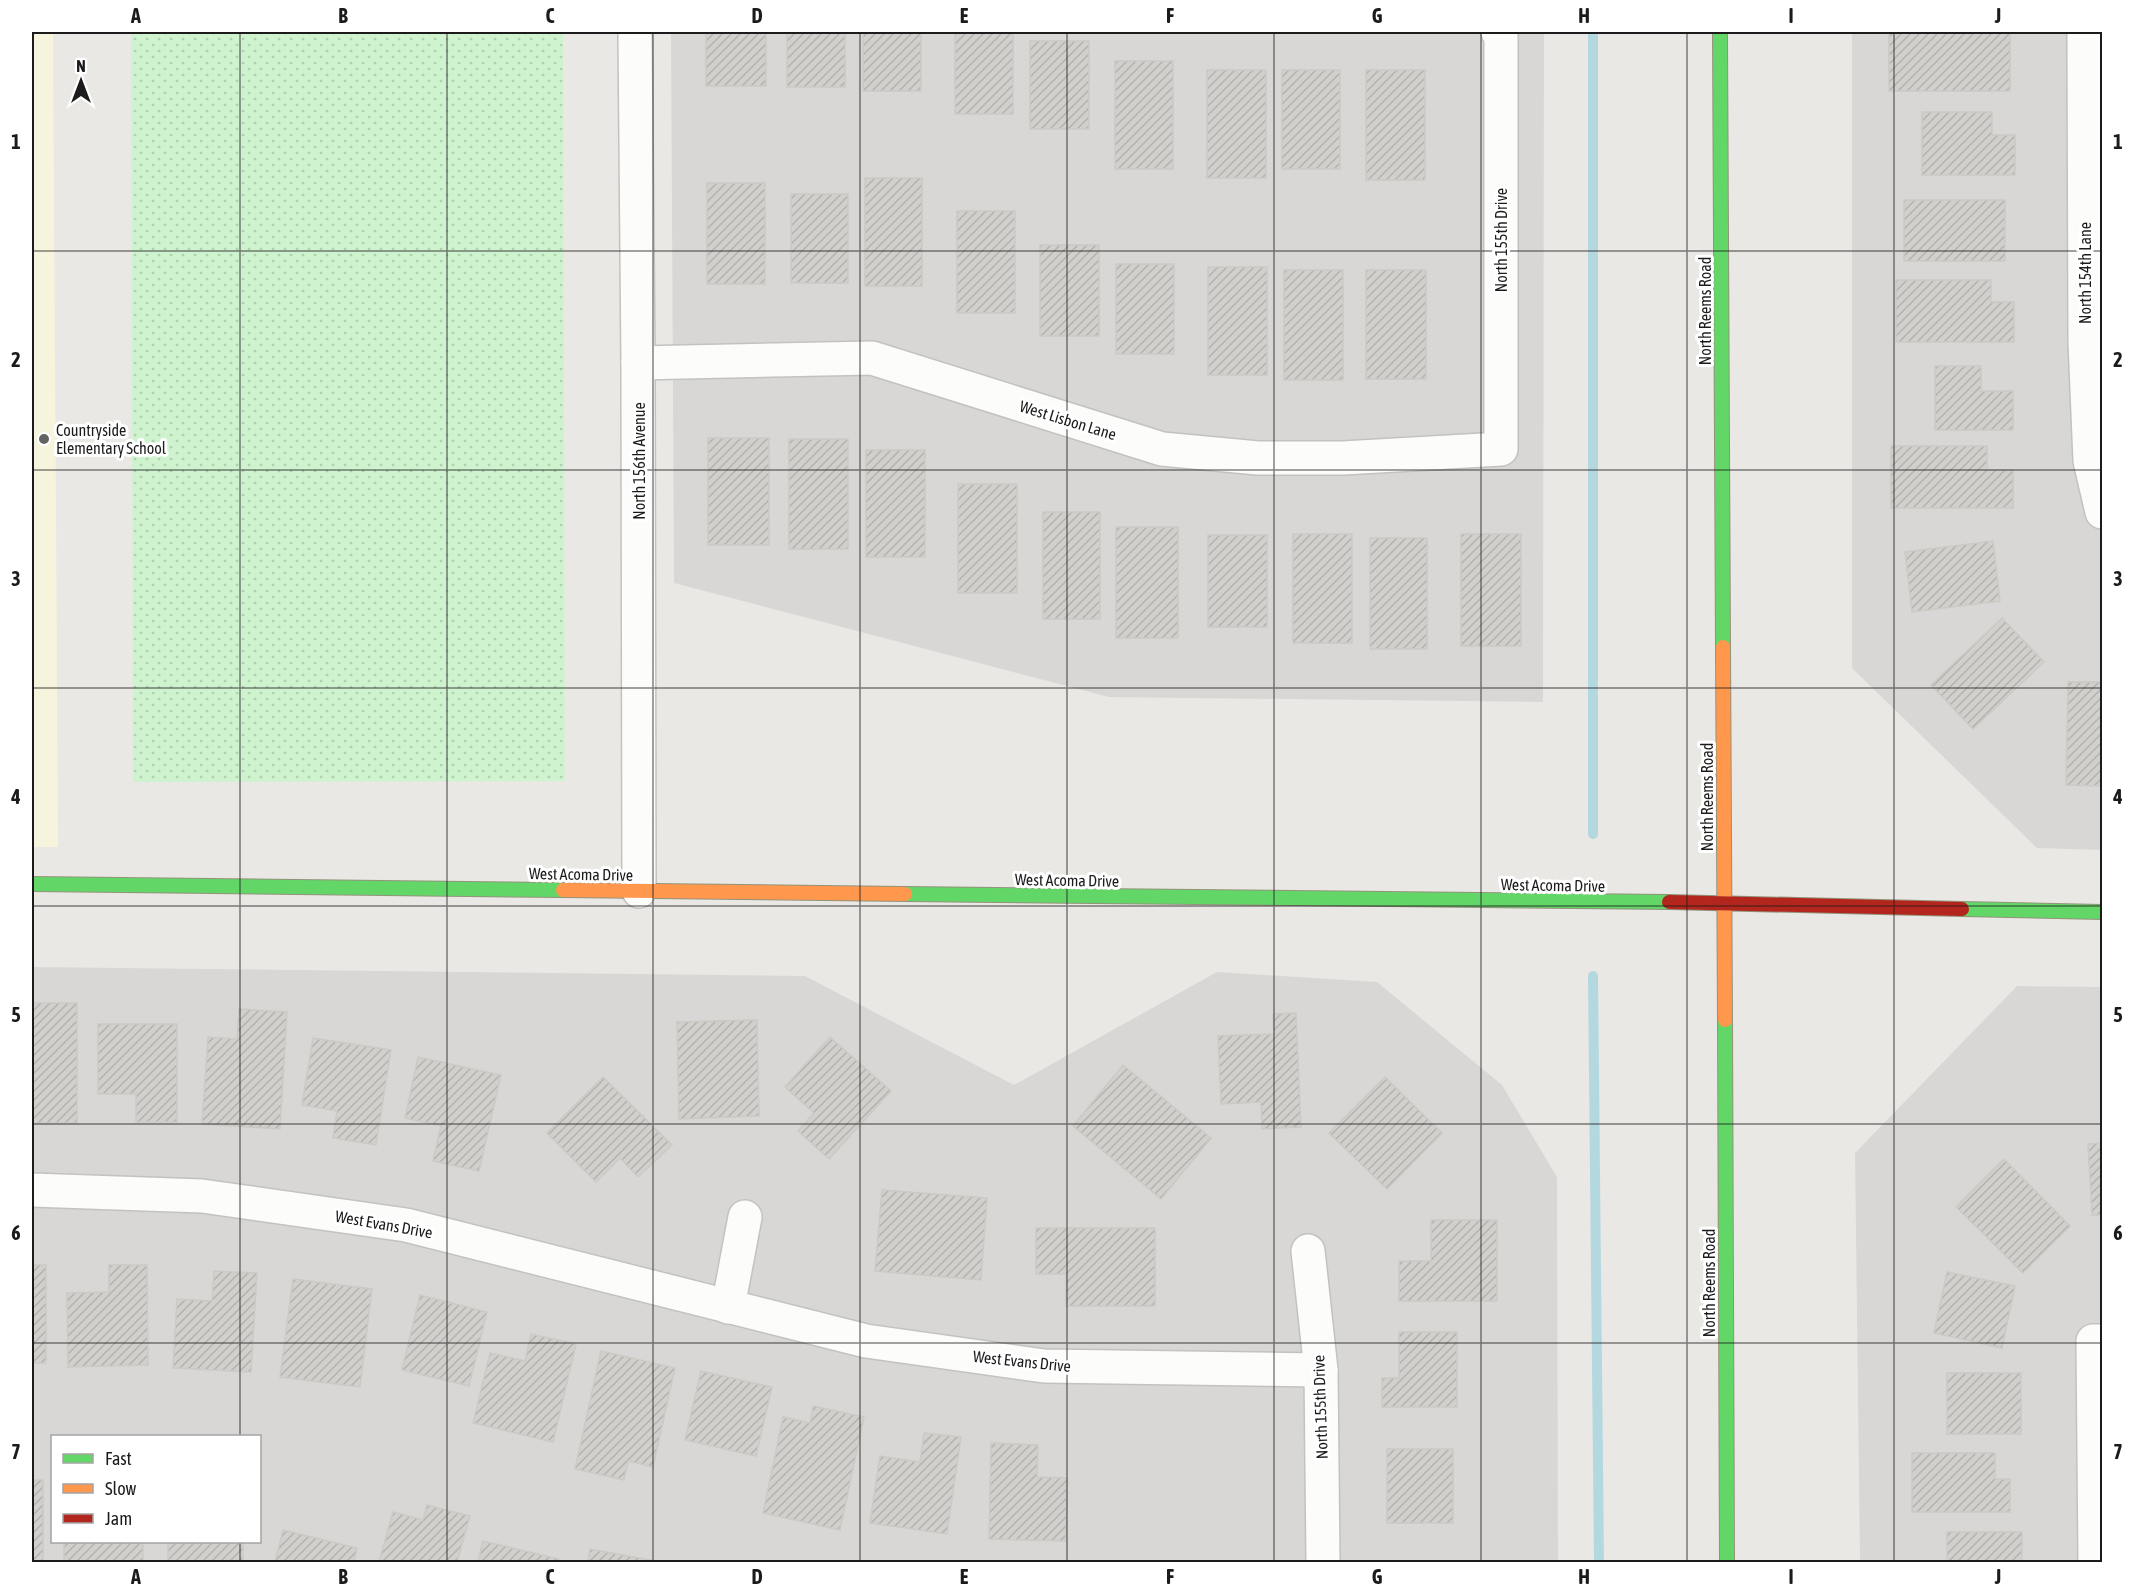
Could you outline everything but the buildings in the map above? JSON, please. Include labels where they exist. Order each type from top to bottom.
[{"type":"street","name":"North 156th Avenue","points":[[635,32],[639,891]]},
{"type":"street","name":"North 155th Drive","points":[[1498,32],[1501,36],[1501,449]]},
{"type":"street","name":"North Reems Road","points":[[1720,32],[1727,1563]]},
{"type":"street","name":"North 154th Lane","points":[[2084,32],[2094,342],[2090,462],[2103,512]]},
{"type":"street","name":"West Lisbon Lane","points":[[638,363],[872,358],[1162,449],[1269,458],[1343,458],[1501,449]]},
{"type":"street","name":"West Acoma Drive","points":[[32,884],[1725,903],[2103,912]]},
{"type":"street","name":"West Evans Drive","points":[[32,1190],[202,1196],[406,1225],[866,1341],[1044,1366],[1321,1370]]},
{"type":"street","points":[[728,1307],[745,1217]]},
{"type":"street","name":"North 155th Drive","points":[[1308,1251],[1321,1370],[1323,1563]]},
{"type":"street","points":[[2095,1563],[2098,1341]]},
{"type":"shaded area","name":"Countryside Elementary School","points":[[32,32],[53,32],[58,847],[32,847]]},
{"type":"shaded area","points":[[671,32],[1544,32],[1543,702],[1109,697],[674,583]]},
{"type":"shaded area","points":[[1852,32],[2102,32],[2102,850],[2037,848],[1852,668]]},
{"type":"shaded area","points":[[32,967],[805,976],[1014,1085],[1217,972],[1377,982],[1502,1085],[1557,1177],[1558,1562],[32,1562]]},
{"type":"shaded area","points":[[2017,986],[2102,987],[2102,1562],[1860,1562],[1855,1153]]},
{"type":"green space","points":[[131,32],[563,32],[565,781],[133,782]]},
{"type":"waterway","points":[[1593,32],[1593,834]]},
{"type":"waterway","points":[[1593,976],[1599,1562]]},
{"type":"traffic: fast","points":[[1720,32],[1723,647]]},
{"type":"traffic: fast","points":[[32,884],[563,890]]},
{"type":"traffic: fast","points":[[905,894],[1669,902]]},
{"type":"traffic: fast","points":[[1962,909],[2102,912]]},
{"type":"traffic: fast","points":[[1725,1020],[1727,1562]]},
{"type":"traffic: slow","points":[[1723,647],[1725,1020]]},
{"type":"traffic: slow","points":[[563,890],[905,894]]},
{"type":"traffic: jam","points":[[1669,902],[1962,909]]},
{"type":"place","name":"Countryside Elementary School","points":[[44,439]]}]
